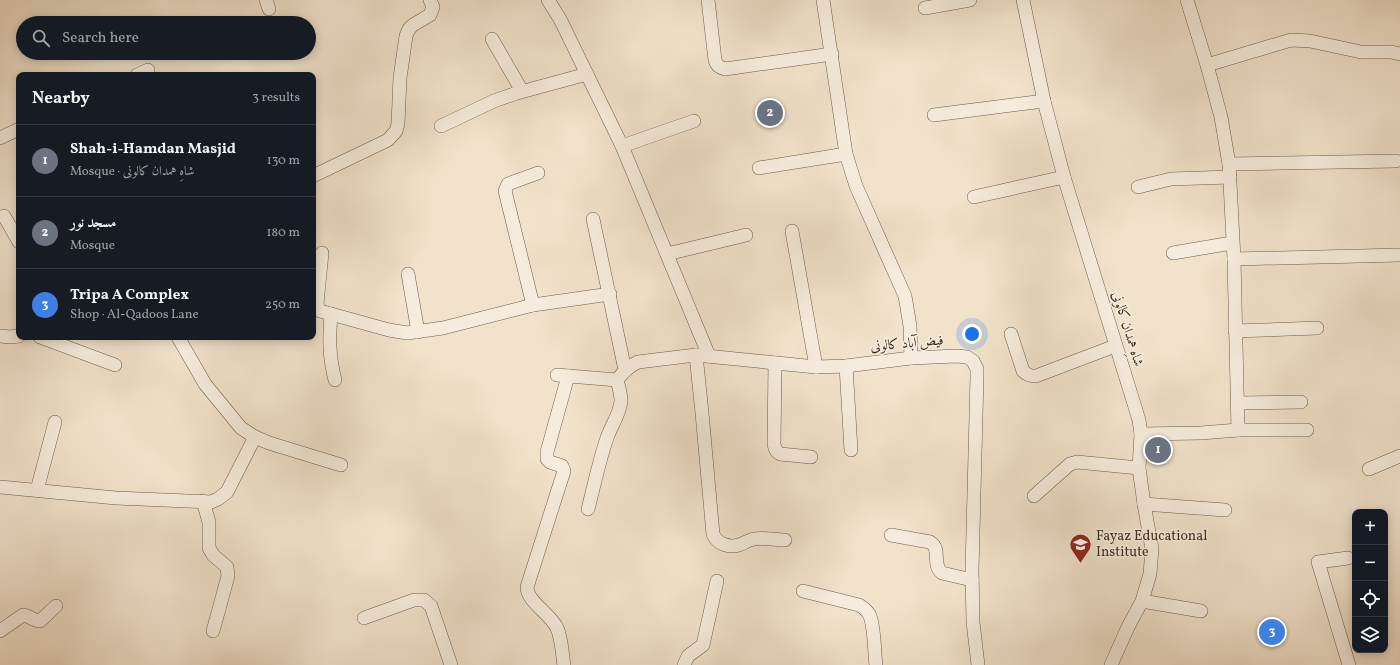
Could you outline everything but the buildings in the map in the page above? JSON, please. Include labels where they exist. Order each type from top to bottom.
[{"type":"street","points":[[316,175],[388,140],[396,131],[398,124],[400,78],[406,36],[409,29],[413,25],[430,15],[433,7],[430,0]]},
{"type":"street","points":[[548,0],[560,19],[622,146],[709,356]]},
{"type":"street","points":[[708,0],[715,60],[716,65],[720,68],[725,69],[832,54]]},
{"type":"street","points":[[823,0],[846,154],[856,186],[905,296],[909,312],[911,358]]},
{"type":"street","points":[[925,8],[970,0]]},
{"type":"street","name":"شاہِ ہمدان کالونی","points":[[1023,0],[1044,101],[1064,177],[1139,420],[1141,434],[1139,468],[1152,549],[1150,574],[1142,601],[1128,627],[1111,665]]},
{"type":"street","points":[[1187,0],[1221,117],[1229,164],[1234,259],[1238,430]]},
{"type":"street","points":[[492,39],[522,91]]},
{"type":"street","points":[[1207,65],[1292,40],[1310,41],[1361,52],[1391,52],[1400,54]]},
{"type":"street","points":[[442,126],[494,101],[522,91],[587,74]]},
{"type":"street","points":[[934,114],[1044,101]]},
{"type":"street","points":[[622,146],[694,121]]},
{"type":"street","points":[[0,138],[16,130]]},
{"type":"street","points":[[759,168],[846,154]]},
{"type":"street","points":[[1229,164],[1396,161]]},
{"type":"street","points":[[533,305],[505,192],[508,184],[538,173]]},
{"type":"street","points":[[974,197],[1064,177]]},
{"type":"street","points":[[1138,187],[1171,178],[1230,177]]},
{"type":"street","points":[[4,216],[16,237]]},
{"type":"street","points":[[588,509],[604,447],[621,402],[621,375],[610,294],[594,219]]},
{"type":"street","points":[[792,231],[816,367]]},
{"type":"street","points":[[667,254],[746,234]]},
{"type":"street","points":[[1173,253],[1232,243]]},
{"type":"street","points":[[322,253],[318,308],[320,311],[389,330],[407,333],[443,328],[533,305],[610,294]]},
{"type":"street","points":[[1234,259],[1400,255]]},
{"type":"street","points":[[408,274],[418,332]]},
{"type":"street","points":[[331,314],[329,351],[330,362],[335,380]]},
{"type":"street","points":[[1235,331],[1317,328]]},
{"type":"street","points":[[1011,334],[1023,371],[1032,376],[1036,376],[1115,346]]},
{"type":"street","points":[[0,336],[16,336]]},
{"type":"street","points":[[48,340],[115,365]]},
{"type":"street","points":[[180,340],[205,384],[241,428],[255,437],[269,443],[342,465]]},
{"type":"street","points":[[696,355],[713,534],[715,538],[723,544],[733,546],[754,539],[785,540]]},
{"type":"street","name":"فیض آباد کالونی","points":[[621,375],[631,365],[638,362],[696,355],[816,367],[846,366],[911,358],[957,356],[967,357],[973,361],[977,369],[972,580],[973,622],[978,665]]},
{"type":"street","points":[[776,363],[774,444],[776,452],[780,454],[810,457]]},
{"type":"street","points":[[846,366],[851,450]]},
{"type":"street","points":[[564,665],[557,628],[549,616],[528,595],[527,587],[564,471],[562,466],[550,462],[547,459],[547,452],[563,375],[621,375]]},
{"type":"street","points":[[1238,403],[1301,402]]},
{"type":"street","points":[[37,490],[55,422]]},
{"type":"street","points":[[1141,434],[1201,433],[1238,430],[1307,430]]},
{"type":"street","points":[[0,487],[116,498],[210,502],[218,499],[227,492],[255,437]]},
{"type":"street","points":[[1369,468],[1400,456]]},
{"type":"street","points":[[1034,496],[1070,464],[1077,462],[1139,468]]},
{"type":"street","points":[[203,501],[209,522],[209,548],[213,555],[227,567],[228,576],[213,631]]},
{"type":"street","points":[[1144,504],[1224,510]]},
{"type":"street","points":[[891,535],[930,542],[936,549],[936,567],[942,574],[972,580]]},
{"type":"street","points":[[1348,558],[1318,562],[1349,665]]},
{"type":"street","points":[[684,665],[688,656],[703,646],[717,581]]},
{"type":"street","points":[[803,591],[859,605],[865,608],[870,615],[872,623],[876,665]]},
{"type":"street","points":[[364,618],[414,600],[424,600],[431,606],[451,665]]},
{"type":"street","points":[[1142,601],[1201,611]]},
{"type":"street","points":[[0,630],[22,615],[29,616],[40,621],[56,606]]},
{"type":"place","name":"مسجد نور","points":[[770,113]]},
{"type":"place","name":"Shah-i-Hamdan Masjid","points":[[1158,450]]},
{"type":"place","name":"Fayaz Educational Institute","points":[[1080,564]]},
{"type":"place","name":"Tripa A Complex","points":[[1272,632]]}]
